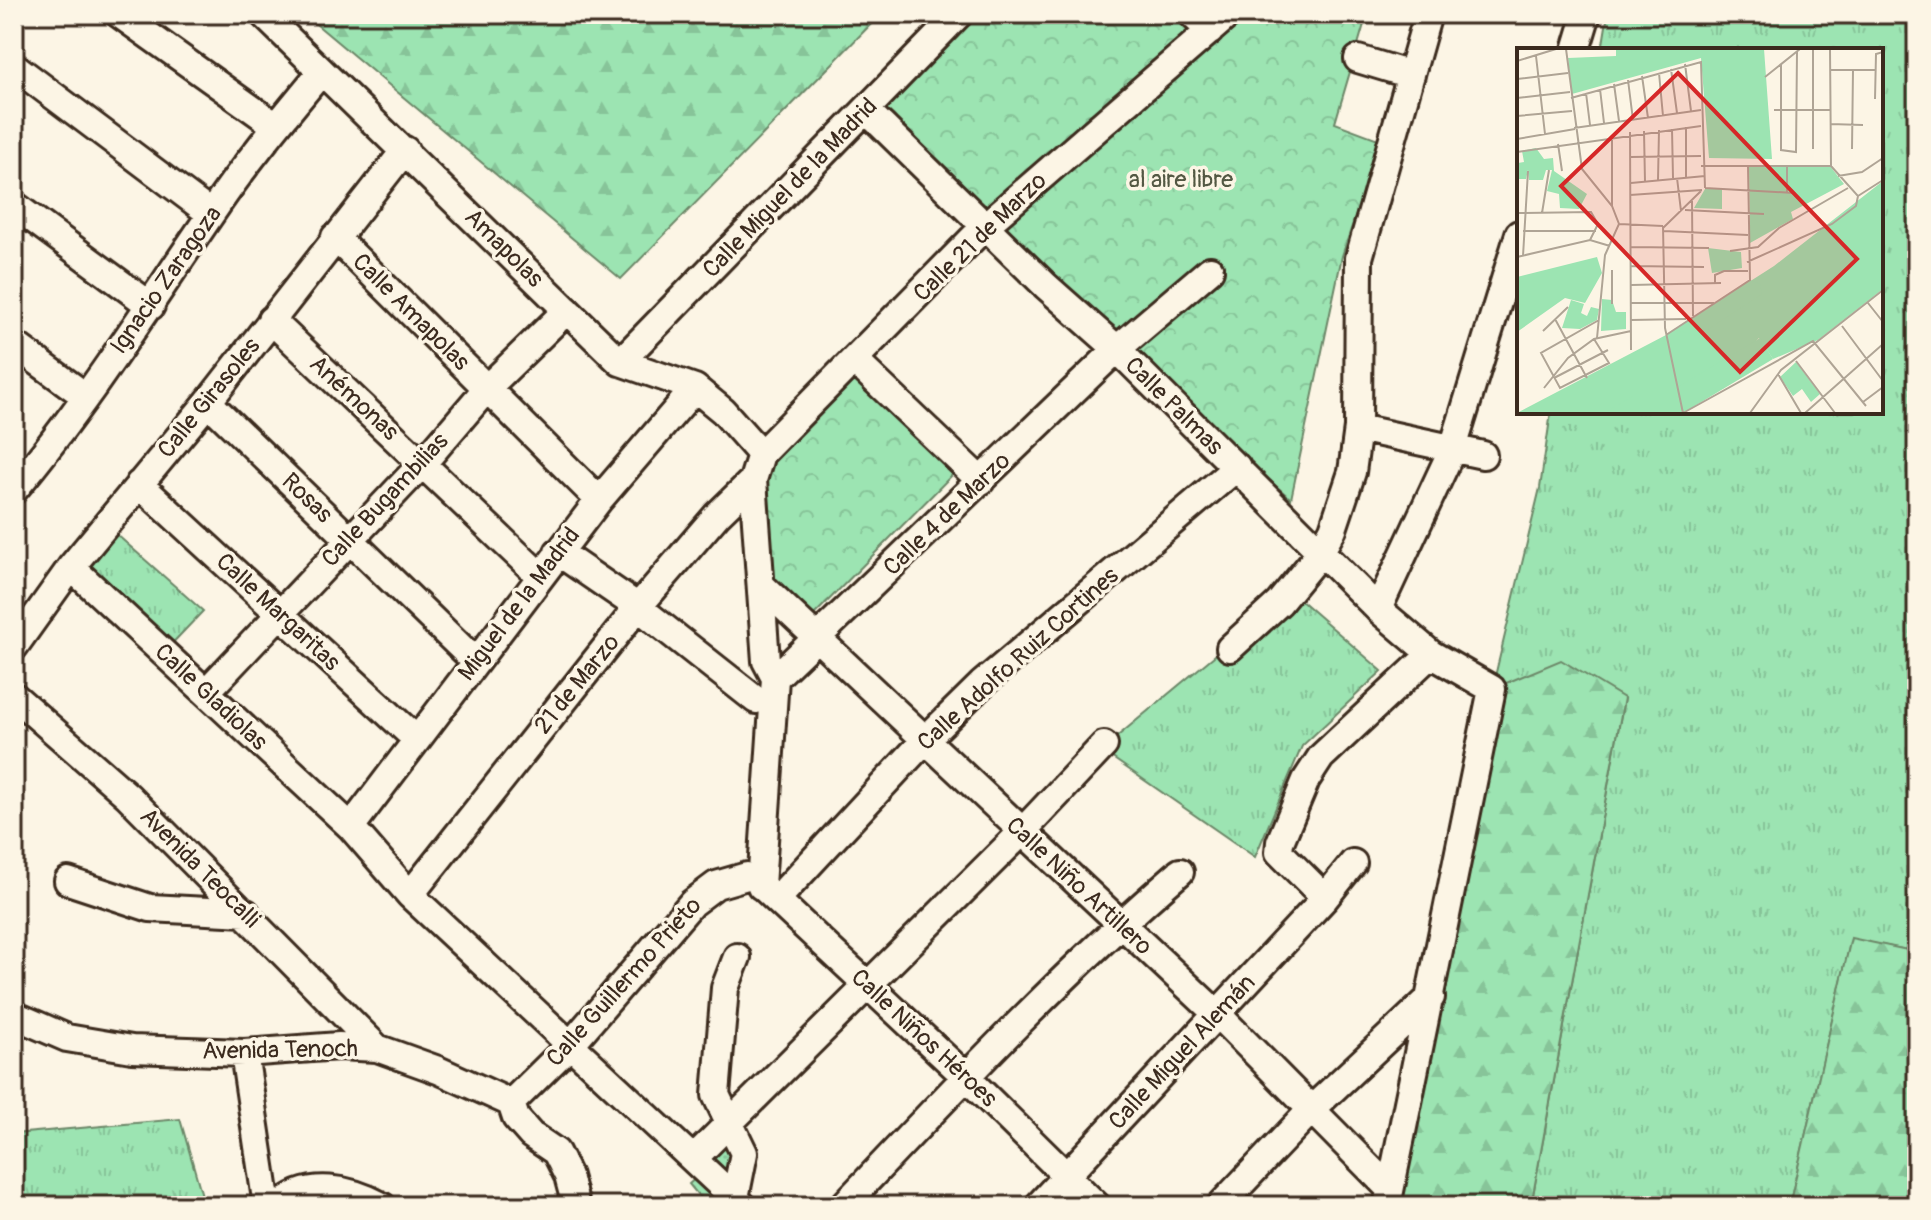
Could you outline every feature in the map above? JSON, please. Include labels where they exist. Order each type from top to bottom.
[{"type":"street","points":[[119,14],[276,126]]},
{"type":"street","name":"Amapolas","points":[[263,14],[620,362],[695,388],[723,411],[761,454]]},
{"type":"street","name":"Calle Miguel de la Madrid","points":[[620,362],[959,14]]},
{"type":"street","points":[[1230,648],[1279,603],[1320,553],[1333,529],[1352,472],[1358,428],[1359,258],[1428,14]]},
{"type":"street","points":[[1577,48],[1587,14]]},
{"type":"street","name":"Calle 21 de Marzo","points":[[761,454],[985,226],[1211,20]]},
{"type":"street","points":[[1358,59],[1411,75]]},
{"type":"street","points":[[14,66],[211,214]]},
{"type":"street","name":"Ignacio Zaragoza","points":[[16,485],[151,306],[211,214],[276,126],[321,72]]},
{"type":"street","name":"Calle Palmas","points":[[866,110],[1046,286],[1117,349],[1378,609],[1431,654],[1492,689],[1431,997]]},
{"type":"street","name":"Calle Girasoles","points":[[14,647],[71,567],[208,402],[405,150]]},
{"type":"street","points":[[14,205],[151,306]]},
{"type":"street","name":"Calle Amapolas","points":[[335,237],[599,500]]},
{"type":"street","points":[[1378,609],[1453,448],[1517,240]]},
{"type":"street","name":"Calle 4 de Marzo","points":[[770,669],[818,639],[1117,349],[1210,270]]},
{"type":"street","name":"Calle Bugambilias","points":[[206,692],[423,463],[487,388],[567,310]]},
{"type":"street","name":"Anémonas","points":[[271,320],[540,576]]},
{"type":"street","points":[[14,344],[85,396]]},
{"type":"street","points":[[855,361],[981,481]]},
{"type":"street","name":"Miguel de la Madrid","points":[[351,827],[558,552],[695,388]]},
{"type":"street","name":"Rosas","points":[[208,402],[475,661]]},
{"type":"street","points":[[1358,428],[1483,455]]},
{"type":"street","points":[[761,454],[753,480],[770,669],[762,887]]},
{"type":"street","name":"Calle Adolfo Ruiz Cortines","points":[[762,887],[925,740],[982,684],[1237,467]]},
{"type":"street","name":"21 de Marzo","points":[[410,895],[638,607],[717,515],[753,480]]},
{"type":"street","name":"Calle Margaritas","points":[[139,484],[416,739]]},
{"type":"street","points":[[558,552],[638,607],[756,700]]},
{"type":"street","name":"Calle Gladiolas","points":[[71,567],[351,827]]},
{"type":"street","name":"Calle Niño Artillero","points":[[763,587],[1021,833],[1217,1014],[1312,1109],[1388,1198]]},
{"type":"street","points":[[1325,898],[1279,852],[1280,842],[1301,793],[1321,757],[1431,654]]},
{"type":"street","points":[[762,887],[756,700],[758,680],[770,669]]},
{"type":"street","name":"Avenida Teocalli","points":[[14,696],[128,796],[377,1048]]},
{"type":"street","points":[[694,1158],[1021,833],[1104,745]]},
{"type":"street","points":[[351,827],[410,895],[739,1202]]},
{"type":"street","name":"Calle Miguel Alemán","points":[[1038,1206],[1325,898],[1353,863]]},
{"type":"street","points":[[843,1206],[965,1076],[1119,924],[1180,872]]},
{"type":"street","points":[[68,881],[150,908],[246,913]]},
{"type":"street","name":"Calle Guillermo Prieto","points":[[511,1103],[571,1044],[692,903],[716,885],[762,887]]},
{"type":"street","name":"Calle Niños Héroes","points":[[762,887],[965,1076],[1097,1206]]},
{"type":"street","points":[[737,957],[725,988],[716,1095],[744,1153],[739,1202]]},
{"type":"street","points":[[1220,1206],[1312,1109],[1431,997]]},
{"type":"street","points":[[1388,1198],[1431,997]]},
{"type":"street","name":"Avenida Tenoch","points":[[14,1015],[67,1038],[132,1049],[244,1053],[339,1046],[377,1048],[438,1070],[511,1103]]},
{"type":"street","points":[[244,1053],[267,1206]]},
{"type":"street","points":[[511,1103],[516,1118],[531,1135],[556,1152],[568,1176],[576,1206]]},
{"type":"street","points":[[280,1206],[298,1192],[319,1188],[371,1200],[382,1206]]},
{"type":"green space","points":[[304,14],[881,14],[621,279]]},
{"type":"green space","name":"al aire libre","points":[[967,14],[1367,14],[1335,123],[1381,140],[1342,256],[1291,499],[1104,336],[876,109]]},
{"type":"green space","points":[[1608,14],[1917,14],[1917,952],[1851,939],[1789,1206],[1531,1206],[1624,699],[1492,689],[1540,488],[1551,414],[1883,414],[1883,48],[1602,48]]},
{"type":"green space","points":[[853,362],[961,466],[812,617],[768,572],[763,458]]},
{"type":"green space","points":[[107,526],[203,611],[164,652],[73,567]]},
{"type":"green space","points":[[1291,592],[1382,671],[1302,746],[1255,857],[1101,750]]},
{"type":"green space","points":[[1561,660],[1624,698],[1531,1206],[1400,1206],[1492,689]]},
{"type":"green space","points":[[1851,938],[1917,952],[1917,1206],[1789,1206]]},
{"type":"green space","points":[[180,1119],[205,1206],[14,1206],[14,1134]]},
{"type":"green space","points":[[729,1131],[735,1182],[703,1153]]},
{"type":"green space","points":[[699,1175],[726,1206],[707,1206],[689,1184]]}]
